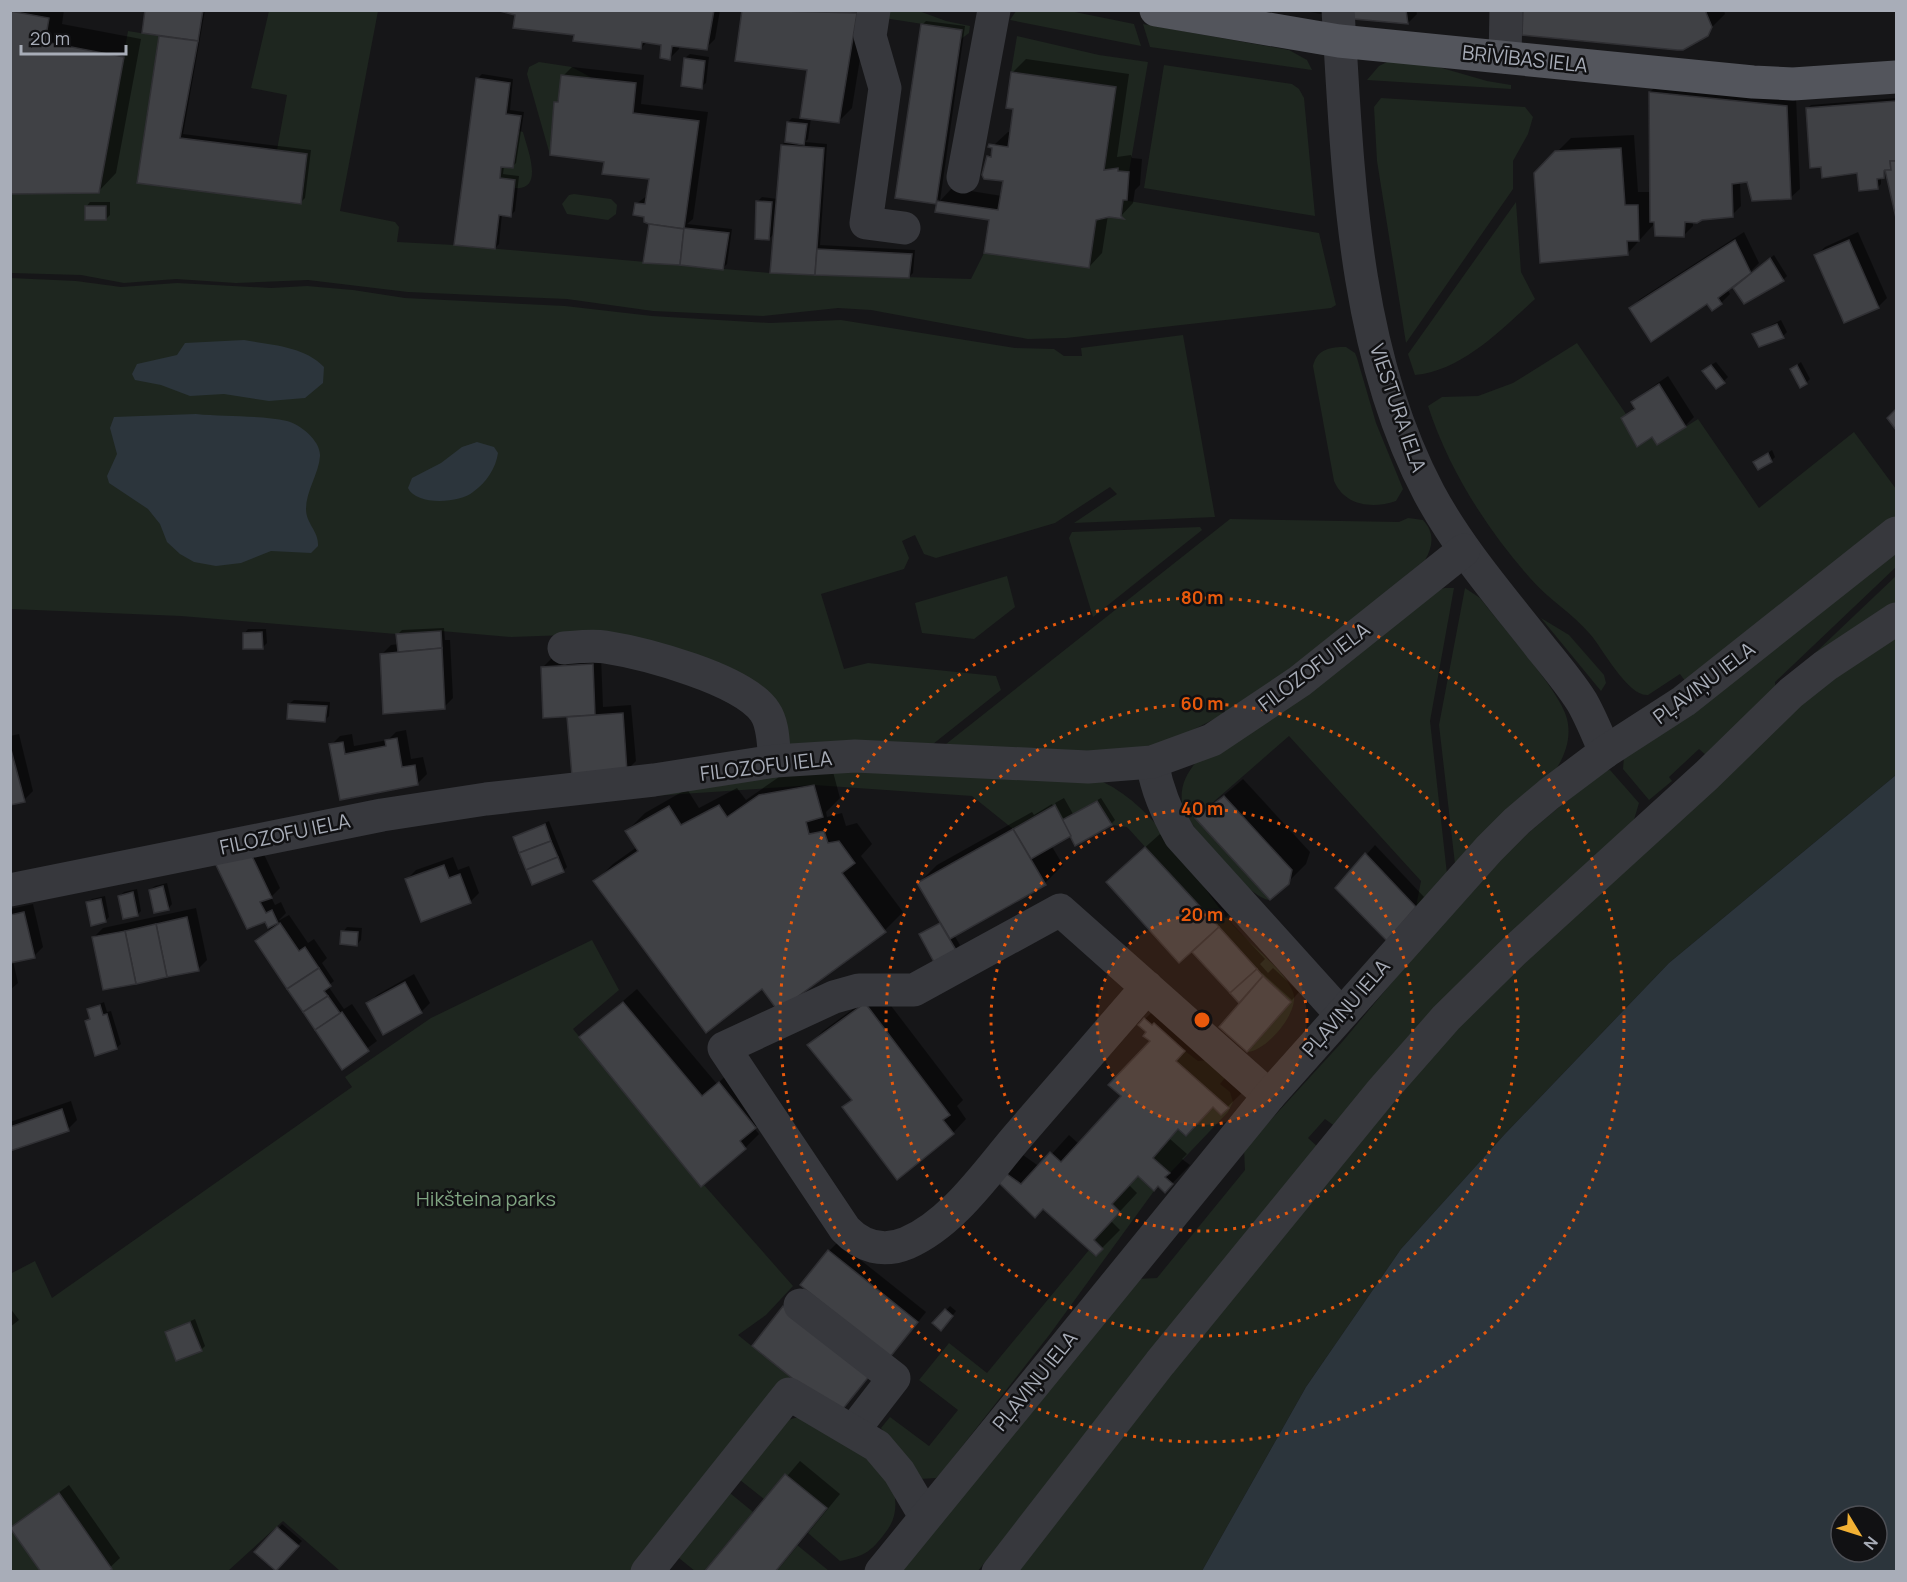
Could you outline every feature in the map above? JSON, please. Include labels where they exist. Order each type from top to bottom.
[{"type":"main road","name":"BRĪVĪBAS IELA","points":[[1156,10],[1338,26],[1505,57],[1793,84],[1896,77]]},
{"type":"street","points":[[874,10],[870,36],[885,88],[866,223],[904,228]]},
{"type":"street","points":[[963,177],[994,10]]},
{"type":"street","points":[[1505,57],[1506,10]]},
{"type":"street","name":"VIESTURA IELA","points":[[1338,26],[1362,289],[1379,366],[1413,458],[1429,494],[1464,550],[1572,688],[1590,718],[1605,752]]},
{"type":"street","name":"PĻAVIŅU IELA","points":[[881,1572],[1269,1096],[1516,821],[1605,752],[1684,701],[1896,533]]},
{"type":"street","name":"FILOZOFU IELA","points":[[10,891],[382,814],[486,798],[654,780],[775,761],[855,756],[1088,767],[1152,762],[1212,740],[1300,681],[1464,550]]},
{"type":"street","points":[[998,1572],[1160,1363],[1381,1092],[1446,1018],[1514,951],[1707,775],[1791,693],[1825,666],[1896,619]]},
{"type":"street","points":[[564,648],[602,646],[648,655],[697,672],[745,694],[766,712],[771,725],[775,761]]},
{"type":"street","points":[[1152,762],[1156,787],[1180,836],[1341,1014]]},
{"type":"street","points":[[1147,987],[948,1213],[907,1243],[888,1248],[864,1244],[845,1229],[724,1048],[834,997],[859,990],[915,990],[1060,909],[1269,1096]]},
{"type":"street","points":[[800,1305],[894,1378],[854,1431]]},
{"type":"street","points":[[647,1572],[789,1394],[854,1431],[887,1455],[925,1516]]},
{"type":"green space","points":[[269,11],[378,11],[340,211],[395,222],[399,227],[397,242],[770,273],[971,279],[984,253],[1089,268],[1096,220],[1109,217],[1124,219],[1121,216],[1123,200],[1319,233],[1336,305],[1331,308],[1066,338],[1028,339],[871,310],[838,308],[763,316],[653,311],[567,299],[408,292],[308,280],[236,283],[176,279],[124,283],[81,275],[11,273],[10,194],[98,193],[128,31],[159,36],[137,183],[301,203],[307,154],[277,150],[287,95],[251,88]]},
{"type":"green space","points":[[885,11],[919,11],[946,21],[970,26],[969,33],[961,39],[961,30],[884,18]]},
{"type":"green space","points":[[1016,11],[1070,11],[1134,24],[1141,46],[1010,20]]},
{"type":"green space","points":[[1143,24],[1289,50],[1307,60],[1312,70],[1150,47]]},
{"type":"green space","points":[[1017,36],[1099,55],[1148,62],[1129,172],[1118,171],[1117,168],[1104,170],[1116,87],[1011,72]]},
{"type":"green space","points":[[1391,60],[1428,64],[1487,81],[1511,85],[1511,89],[1367,80],[1379,66]]},
{"type":"green space","points":[[539,62],[572,67],[592,78],[561,76],[558,102],[554,102],[550,155],[527,74],[529,67]]},
{"type":"green space","points":[[1164,65],[1292,84],[1299,89],[1304,98],[1315,216],[1144,188]]},
{"type":"green space","points":[[1381,98],[1525,107],[1533,117],[1528,134],[1513,161],[1513,189],[1406,343],[1377,161],[1374,107]]},
{"type":"green space","points":[[519,131],[523,132],[528,148],[532,176],[524,187],[515,188],[515,180],[500,178],[501,167],[513,168]]},
{"type":"green space","points":[[569,195],[611,199],[617,205],[616,214],[608,220],[567,214],[562,204]]},
{"type":"green space","points":[[1516,202],[1521,272],[1535,299],[1495,335],[1465,357],[1449,366],[1415,375],[1408,354]]},
{"type":"green space","points":[[11,278],[76,281],[121,287],[177,283],[271,288],[307,286],[405,298],[565,306],[652,316],[770,323],[841,320],[1015,348],[1054,349],[1064,356],[1082,356],[1081,348],[1183,335],[1215,517],[1074,523],[1117,494],[1110,487],[1055,523],[936,558],[924,554],[915,535],[902,541],[909,558],[904,569],[821,594],[844,669],[868,663],[996,676],[1001,690],[928,748],[795,749],[785,742],[781,730],[596,634],[511,637],[441,631],[396,634],[181,616],[11,609]]},
{"type":"green space","points":[[1577,343],[1626,414],[1621,418],[1637,446],[1652,437],[1657,445],[1698,419],[1759,508],[1854,432],[1896,489],[1896,524],[1688,685],[1680,674],[1648,695],[1640,694],[1624,681],[1590,634],[1537,586],[1498,539],[1458,475],[1428,406],[1442,397],[1478,396],[1513,383]]},
{"type":"green space","points":[[1346,347],[1355,353],[1376,423],[1403,489],[1396,501],[1378,505],[1360,503],[1345,496],[1334,481],[1313,366],[1318,356],[1325,350]]},
{"type":"green space","points":[[1408,518],[1423,520],[1430,530],[1432,540],[1425,560],[1290,670],[1254,695],[1179,737],[1138,752],[941,748],[1230,519],[1399,522]]},
{"type":"green space","points":[[1200,527],[1202,530],[1093,617],[1069,538],[1072,532]]},
{"type":"green space","points":[[1896,546],[1896,567],[1775,682],[1776,692],[1708,757],[1699,749],[1669,777],[1672,781],[1649,800],[1623,769],[1624,757]]},
{"type":"green space","points":[[1007,576],[1015,607],[974,639],[922,633],[915,603]]},
{"type":"green space","points":[[1896,576],[1896,603],[1795,672]]},
{"type":"green space","points":[[1454,588],[1430,721],[1447,874],[1416,907],[1421,881],[1289,736],[1195,818],[1270,900],[1261,897],[1234,875],[1206,843],[1186,813],[1182,803],[1182,791],[1190,771],[1197,761],[1433,591]]},
{"type":"green space","points":[[1465,588],[1480,598],[1554,692],[1567,719],[1568,741],[1563,756],[1552,775],[1455,864],[1439,725]]},
{"type":"green space","points":[[1541,618],[1569,635],[1604,675],[1606,683],[1601,691]]},
{"type":"green space","points":[[1896,635],[1896,775],[1669,963],[1504,1135],[1401,1249],[1306,1387],[1202,1571],[1009,1572],[1441,1042],[1821,683]]},
{"type":"green space","points":[[838,768],[1103,782],[1123,794],[1158,826],[1232,924],[1282,974],[1293,992],[1294,1000],[1287,1019],[1272,1038],[1255,1050],[1247,1052],[1291,1002],[1263,976],[1127,827],[1112,825],[1096,802],[1062,820],[1054,806],[1013,829],[972,796],[814,785],[549,803]]},
{"type":"green space","points":[[1610,770],[1639,803],[1633,823],[1336,1127],[1325,1119],[1308,1138],[1319,1148],[1174,1324],[978,1571],[897,1572],[1137,1279],[1157,1278],[1245,1170],[1244,1149],[1343,1041],[1489,866],[1602,771]]},
{"type":"green space","name":"Hikšteina parks","points":[[592,940],[619,990],[573,1029],[701,1187],[704,1185],[793,1286],[766,1315],[738,1335],[790,1377],[633,1571],[340,1571],[283,1521],[228,1571],[11,1571],[10,1274],[35,1261],[52,1298],[352,1087],[345,1077],[431,1018]]},
{"type":"green space","points":[[1185,1051],[1198,1061],[1223,1059],[1233,1068],[1220,1084],[1230,1092],[1233,1102],[1228,1112],[1170,1173],[1153,1158],[1178,1129],[1186,1136],[1213,1107],[1221,1115],[1229,1108],[1176,1061]]},
{"type":"green space","points":[[1138,1176],[1154,1191],[1050,1334],[942,1472],[936,1478],[920,1479],[881,1428],[890,1417],[929,1446],[958,1410],[919,1380],[949,1343],[987,1373],[1089,1250],[1096,1256],[1103,1249],[1094,1240],[1120,1212],[1112,1204]]},
{"type":"green space","points":[[806,1418],[870,1456],[883,1469],[892,1485],[895,1512],[888,1529],[868,1551],[856,1557],[840,1561],[807,1532],[827,1508],[785,1474],[764,1499],[735,1476],[784,1421]]},
{"type":"green space","points":[[725,1489],[753,1512],[704,1571],[695,1571],[674,1554]]},
{"type":"green space","points":[[797,1545],[829,1571],[775,1572]]},
{"type":"shaded area","points":[[244,340],[287,348],[307,355],[324,367],[323,383],[305,398],[269,401],[224,394],[190,396],[161,385],[135,380],[132,374],[137,364],[177,355],[185,343]]},
{"type":"shaded area","points":[[196,414],[287,421],[303,429],[313,439],[320,456],[306,509],[318,541],[318,546],[311,553],[271,551],[241,563],[216,566],[194,562],[180,554],[167,542],[160,524],[148,509],[109,483],[107,476],[117,454],[110,428],[114,417]]},
{"type":"shaded area","points":[[477,442],[494,447],[498,453],[490,475],[467,496],[449,500],[429,500],[413,494],[408,488],[412,478],[441,463],[462,447]]},
{"type":"shaded area","points":[[1896,775],[1896,1571],[1202,1571],[1306,1387],[1401,1249],[1504,1135],[1669,963]]},
{"type":"building","points":[[145,10],[203,10],[198,41],[142,33]]},
{"type":"building","points":[[496,10],[714,10],[707,50],[672,46],[670,60],[660,58],[661,45],[642,42],[641,49],[573,41],[574,35],[513,28],[515,15]]},
{"type":"building","points":[[742,10],[857,13],[839,123],[800,118],[807,70],[735,61]]},
{"type":"building","points":[[1353,10],[1406,10],[1408,24],[1354,19]]},
{"type":"building","points":[[1523,10],[1705,10],[1712,27],[1708,36],[1683,50],[1677,50],[1522,35]]},
{"type":"building","points":[[10,11],[49,18],[45,42],[124,57],[99,193],[10,194]]},
{"type":"building","points":[[921,24],[962,30],[936,204],[895,198]]},
{"type":"building","points":[[159,36],[198,41],[180,138],[307,154],[301,204],[137,183]]},
{"type":"building","points":[[684,58],[705,61],[702,89],[681,86]]},
{"type":"building","points":[[1011,72],[1116,87],[1104,170],[1118,168],[1118,171],[1129,172],[1127,200],[1123,200],[1121,216],[1124,219],[1109,217],[1096,220],[1089,268],[984,253],[989,220],[935,212],[937,201],[998,210],[1003,181],[984,179],[982,175],[987,156],[991,157],[992,148],[988,147],[989,144],[1008,147],[1013,109],[1006,108]]},
{"type":"building","points":[[561,75],[636,83],[633,113],[699,121],[684,229],[649,224],[644,222],[644,217],[633,215],[635,203],[645,204],[649,179],[602,174],[604,162],[550,155],[554,102],[558,102]]},
{"type":"building","points":[[476,78],[510,83],[506,114],[521,116],[513,168],[501,167],[500,178],[515,180],[511,217],[499,215],[495,249],[454,245]]},
{"type":"building","points":[[1649,92],[1787,106],[1791,199],[1752,201],[1747,182],[1732,184],[1733,217],[1702,220],[1697,223],[1685,222],[1684,237],[1655,236],[1654,222],[1650,222]]},
{"type":"building","points":[[1896,101],[1896,161],[1890,161],[1891,170],[1884,171],[1884,178],[1877,179],[1878,189],[1859,191],[1857,173],[1822,178],[1821,167],[1810,168],[1806,108]]},
{"type":"building","points":[[787,122],[807,124],[804,145],[785,142]]},
{"type":"building","points":[[781,145],[824,148],[815,275],[770,273]]},
{"type":"building","points":[[1621,148],[1625,205],[1638,205],[1639,241],[1627,241],[1628,255],[1540,263],[1534,173],[1555,151]]},
{"type":"building","points":[[1890,161],[1896,161],[1896,218],[1885,170],[1891,170]]},
{"type":"building","points":[[756,201],[772,202],[769,240],[755,239]]},
{"type":"building","points":[[85,206],[106,206],[106,220],[85,220]]},
{"type":"building","points":[[649,224],[684,229],[680,265],[643,263]]},
{"type":"building","points":[[684,228],[729,233],[723,270],[680,265]]},
{"type":"building","points":[[1735,240],[1751,273],[1718,298],[1722,304],[1712,311],[1707,304],[1651,342],[1629,308]]},
{"type":"building","points":[[1849,240],[1879,308],[1844,323],[1814,255]]},
{"type":"building","points":[[817,249],[912,254],[909,278],[815,275]]},
{"type":"building","points":[[1770,258],[1784,281],[1744,304],[1733,288]]},
{"type":"building","points":[[1777,324],[1784,338],[1759,347],[1752,334]]},
{"type":"building","points":[[1711,365],[1725,383],[1716,389],[1702,371]]},
{"type":"building","points":[[1797,365],[1807,384],[1800,388],[1790,369]]},
{"type":"building","points":[[1659,384],[1686,427],[1657,445],[1652,437],[1637,447],[1621,418],[1635,409],[1631,402]]},
{"type":"building","points":[[1896,409],[1896,430],[1887,418]]},
{"type":"building","points":[[1768,453],[1772,462],[1758,470],[1753,462]]},
{"type":"building","points":[[441,631],[442,648],[398,652],[396,634]]},
{"type":"building","points":[[262,632],[263,649],[243,649],[243,633]]},
{"type":"building","points":[[442,648],[445,709],[383,714],[380,654]]},
{"type":"building","points":[[593,664],[595,715],[543,718],[541,667]]},
{"type":"building","points":[[288,704],[327,706],[325,722],[287,719]]},
{"type":"building","points":[[623,713],[627,772],[572,776],[567,717]]},
{"type":"building","points":[[397,738],[402,767],[415,765],[418,785],[340,800],[329,744],[343,742],[345,754],[386,746],[385,740]]},
{"type":"building","points":[[10,746],[25,802],[10,805]]},
{"type":"building","points":[[814,785],[823,817],[806,822],[809,834],[824,831],[828,843],[839,841],[855,863],[842,873],[886,932],[778,1011],[762,989],[706,1033],[593,881],[638,851],[625,831],[669,806],[681,825],[719,805],[727,817],[759,795]]},
{"type":"building","points":[[1224,796],[1292,870],[1289,884],[1270,900],[1195,818]]},
{"type":"building","points":[[1097,801],[1112,825],[1075,846],[1062,820]]},
{"type":"building","points":[[1055,805],[1071,836],[1031,859],[1013,829]]},
{"type":"building","points":[[545,824],[551,841],[519,853],[513,837]]},
{"type":"building","points":[[1013,829],[1046,885],[950,939],[917,883]]},
{"type":"building","points":[[551,841],[558,857],[526,870],[519,853]]},
{"type":"building","points":[[1145,847],[1219,927],[1179,963],[1106,882]]},
{"type":"building","points":[[1365,853],[1416,907],[1387,941],[1335,888]]},
{"type":"building","points":[[251,854],[272,898],[260,902],[266,913],[272,910],[278,923],[268,928],[265,922],[247,929],[215,863]]},
{"type":"building","points":[[558,857],[564,872],[532,885],[526,870]]},
{"type":"building","points":[[444,865],[449,878],[460,874],[471,903],[421,922],[405,879]]},
{"type":"building","points":[[163,886],[169,910],[154,913],[149,890]]},
{"type":"building","points":[[133,892],[138,916],[123,919],[118,896]]},
{"type":"building","points":[[101,899],[106,922],[91,926],[86,902]]},
{"type":"building","points":[[24,912],[35,958],[10,963],[10,915]]},
{"type":"building","points":[[187,917],[199,971],[167,977],[156,924]]},
{"type":"building","points":[[280,923],[299,951],[305,947],[319,968],[287,989],[255,941]]},
{"type":"building","points":[[940,923],[956,950],[934,962],[919,934]]},
{"type":"building","points":[[156,924],[167,977],[136,984],[125,931]]},
{"type":"building","points":[[1219,927],[1257,969],[1230,993],[1192,952]]},
{"type":"building","points":[[125,931],[136,984],[103,990],[92,937]]},
{"type":"building","points":[[341,931],[358,932],[357,946],[340,944]]},
{"type":"building","points":[[319,968],[331,986],[324,991],[328,996],[303,1012],[287,989]]},
{"type":"building","points":[[1257,969],[1263,976],[1239,1003],[1230,993]]},
{"type":"building","points":[[1263,976],[1291,1002],[1247,1052],[1219,1027]]},
{"type":"building","points":[[405,982],[422,1013],[383,1035],[366,1003]]},
{"type":"building","points":[[328,996],[340,1013],[315,1030],[303,1012]]},
{"type":"building","points":[[623,1002],[702,1096],[719,1082],[756,1128],[740,1141],[746,1149],[701,1187],[579,1037]]},
{"type":"building","points":[[865,1003],[950,1115],[943,1120],[954,1134],[897,1180],[842,1107],[852,1100],[807,1045]]},
{"type":"building","points":[[100,1005],[103,1015],[107,1014],[117,1049],[95,1056],[85,1021],[90,1019],[87,1009]]},
{"type":"building","points":[[342,1012],[369,1051],[342,1070],[315,1030]]},
{"type":"building","points":[[1144,1018],[1152,1025],[1154,1023],[1185,1051],[1176,1061],[1229,1108],[1221,1115],[1213,1107],[1186,1136],[1178,1129],[1153,1158],[1170,1173],[1165,1177],[1173,1184],[1165,1193],[1158,1186],[1154,1191],[1138,1176],[1112,1204],[1120,1212],[1094,1240],[1103,1249],[1096,1256],[1043,1209],[1035,1218],[996,1180],[1004,1172],[1021,1184],[1050,1152],[1061,1162],[1121,1096],[1108,1085],[1150,1041],[1143,1036],[1146,1032],[1138,1025]]},
{"type":"building","points":[[62,1109],[69,1131],[10,1151],[10,1127]]},
{"type":"building","points":[[828,1250],[918,1322],[890,1357],[800,1285]]},
{"type":"building","points":[[783,1306],[871,1374],[838,1415],[752,1346]]},
{"type":"building","points":[[945,1309],[953,1316],[941,1331],[932,1323]]},
{"type":"building","points":[[190,1322],[202,1351],[176,1361],[165,1332]]},
{"type":"building","points":[[785,1474],[827,1508],[775,1572],[704,1572]]},
{"type":"building","points":[[59,1493],[112,1569],[108,1572],[41,1572],[10,1528]]},
{"type":"building","points":[[277,1527],[299,1546],[276,1571],[254,1552]]}]
